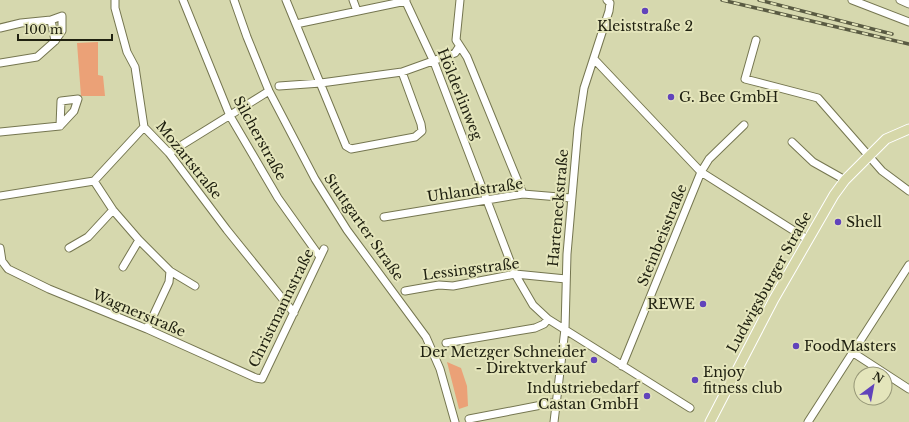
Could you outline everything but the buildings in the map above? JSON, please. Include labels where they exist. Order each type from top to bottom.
[{"type":"main road","name":"Ludwigsburger Straße","points":[[710,422],[807,239],[834,195],[845,180],[868,155],[886,139],[909,129]]},
{"type":"street","name":"Mozartstraße","points":[[115,0],[115,8],[127,52],[134,67],[144,127],[169,152],[227,230],[294,313]]},
{"type":"street","name":"Silcherstraße","points":[[183,0],[230,116],[278,198],[320,257]]},
{"type":"street","name":"Stuttgarter Straße","points":[[234,0],[269,91],[303,158],[336,213],[426,337],[440,369],[456,422]]},
{"type":"street","points":[[286,0],[322,83],[346,146],[351,149],[415,137],[422,131],[422,124],[402,72]]},
{"type":"street","points":[[353,0],[357,11]]},
{"type":"street","points":[[460,0],[456,40],[467,57],[523,194]]},
{"type":"street","name":"Harteneckstraße","points":[[554,422],[565,330],[566,279],[571,198],[584,88],[609,11],[610,3],[607,0]]},
{"type":"street","points":[[852,0],[909,22]]},
{"type":"street","points":[[900,0],[909,4]]},
{"type":"street","points":[[296,24],[406,1]]},
{"type":"street","name":"Hölderlinweg","points":[[406,1],[434,62],[516,274],[533,305],[548,319],[565,330]]},
{"type":"street","points":[[0,28],[21,23],[51,20],[62,16],[62,31],[55,41],[37,57],[30,60],[0,63]]},
{"type":"street","points":[[51,20],[55,41]]},
{"type":"street","points":[[756,40],[745,79],[818,98],[882,171],[909,191]]},
{"type":"street","points":[[279,86],[322,83],[402,72],[434,62],[455,53],[460,47]]},
{"type":"street","points":[[594,59],[701,172],[807,239]]},
{"type":"street","points":[[169,152],[269,91]]},
{"type":"street","name":"Steinbeisstraße","points":[[622,366],[701,172],[709,159],[744,125]]},
{"type":"street","points":[[0,132],[60,126]]},
{"type":"street","points":[[0,196],[94,181],[144,127]]},
{"type":"street","points":[[792,142],[813,162],[845,180]]},
{"type":"street","points":[[94,181],[113,210],[139,240],[170,271],[195,286]]},
{"type":"street","name":"Uhlandstraße","points":[[384,217],[523,194],[571,198]]},
{"type":"street","points":[[69,248],[88,237],[113,210]]},
{"type":"street","points":[[123,267],[139,240]]},
{"type":"street","name":"Wagnerstraße","points":[[0,248],[2,261],[8,270],[256,378],[262,379]]},
{"type":"street","name":"Christmannstraße","points":[[262,379],[324,249]]},
{"type":"street","points":[[808,422],[909,265]]},
{"type":"street","points":[[146,329],[169,282],[170,271]]},
{"type":"street","name":"Lessingstraße","points":[[405,291],[439,285],[453,286],[516,274],[566,279]]},
{"type":"street","points":[[446,343],[535,328],[544,324],[548,319]]},
{"type":"street","points":[[565,330],[690,408]]},
{"type":"street","points":[[852,352],[909,389]]},
{"type":"street","points":[[469,419],[557,402]]},
{"type":"shaded area","points":[[98,42],[98,75],[103,76],[105,96],[81,96],[77,43]]},
{"type":"shaded area","points":[[447,362],[461,368],[467,386],[468,406],[459,409]]},
{"type":"railway","points":[[722,0],[909,44]]},
{"type":"railway","points":[[759,0],[892,34]]},
{"type":"place","name":"Kleiststraße 2","points":[[645,11]]},
{"type":"place","name":"G. Bee GmbH","points":[[671,97]]},
{"type":"place","name":"Shell","points":[[838,222]]},
{"type":"place","name":"REWE","points":[[703,304]]},
{"type":"place","name":"FoodMasters","points":[[796,346]]},
{"type":"place","name":"Der Metzger Schneider - Direktverkauf","points":[[594,360]]},
{"type":"place","name":"Enjoy fitness club","points":[[695,380]]},
{"type":"place","name":"Industriebedarf Castan GmbH","points":[[647,396]]}]
